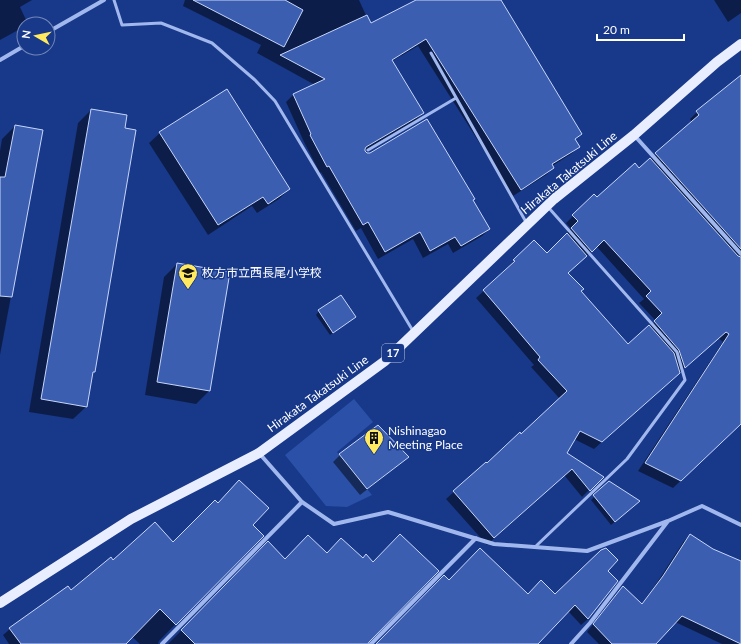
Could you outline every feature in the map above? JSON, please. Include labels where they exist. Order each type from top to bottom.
[{"type":"main road","name":"Hirakata Takatsuki Line","points":[[0,603],[132,519],[259,453],[385,361],[547,206],[634,135],[717,62],[741,44]]},
{"type":"street","points":[[56,27],[104,0]]},
{"type":"street","points":[[0,60],[16,51]]},
{"type":"street","points":[[634,135],[741,254]]},
{"type":"street","points":[[259,453],[302,502],[334,524],[388,512],[494,544],[587,551],[668,521],[702,506],[740,523]]},
{"type":"street","points":[[162,644],[302,502]]},
{"type":"street","points":[[571,644],[590,623],[668,521]]},
{"type":"street","points":[[371,644],[476,538]]},
{"type":"lane","points":[[114,0],[122,25],[161,23],[212,43],[255,80],[275,101],[414,332]]},
{"type":"lane","points":[[431,53],[528,225]]},
{"type":"lane","points":[[368,150],[456,98]]},
{"type":"lane","points":[[535,547],[627,459],[685,380],[677,352],[547,206]]},
{"type":"shaded area","points":[[354,399],[373,422],[337,452],[372,495],[347,507],[326,506],[285,455]]},
{"type":"building","points":[[193,0],[285,0],[303,10],[284,47]]},
{"type":"building","points":[[416,0],[501,0],[582,134],[575,139],[580,147],[552,164],[554,168],[521,190],[426,39],[392,60],[424,113],[366,147],[365,151],[370,153],[427,119],[475,199],[473,200],[490,229],[461,246],[455,237],[430,251],[420,232],[385,252],[368,222],[363,225],[329,166],[327,167],[310,135],[311,134],[293,94],[325,79],[280,55],[367,15],[371,23]]},
{"type":"building","points":[[741,75],[741,249],[655,153],[699,115],[696,111]]},
{"type":"building","points":[[227,89],[290,189],[268,204],[263,197],[218,225],[159,132]]},
{"type":"building","points":[[91,109],[127,115],[125,128],[136,130],[95,372],[93,372],[87,407],[41,399]]},
{"type":"building","points":[[15,125],[43,130],[12,297],[0,296],[0,177],[5,177]]},
{"type":"building","points":[[650,158],[738,256],[741,257],[741,424],[681,481],[645,463],[729,334],[726,332],[685,368],[679,350],[654,321],[662,313],[646,296],[651,291],[604,240],[592,252],[571,228],[578,221],[572,215],[594,194],[597,197],[635,163],[639,168]]},
{"type":"building","points":[[567,233],[587,256],[568,273],[584,289],[581,291],[628,344],[649,325],[674,353],[680,373],[602,442],[580,431],[567,453],[604,477],[590,491],[572,469],[494,538],[453,491],[486,462],[487,463],[520,432],[521,434],[567,391],[538,360],[540,357],[483,290],[515,261],[513,260],[534,240],[547,253]]},
{"type":"building","points":[[177,263],[230,272],[210,391],[157,382]]},
{"type":"building","points":[[341,295],[356,317],[333,333],[318,310]]},
{"type":"building","name":"Nishinagao Meeting Place","points":[[378,425],[409,457],[367,489],[339,454]]},
{"type":"building","points":[[239,480],[269,508],[253,525],[264,536],[176,625],[160,609],[126,644],[21,644],[9,628],[68,586],[71,590],[111,557],[113,560],[155,522],[173,542],[215,500],[218,503]]},
{"type":"building","points":[[609,481],[640,501],[615,522],[593,495]]},
{"type":"building","points":[[400,534],[439,571],[368,644],[195,644],[181,630],[268,541],[285,559],[308,535],[327,553],[341,538],[363,558],[366,554],[373,562]]},
{"type":"building","points":[[690,534],[713,549],[741,561],[741,644],[682,616],[656,644],[612,644],[593,624],[623,586],[642,604],[663,576]]},
{"type":"building","points":[[480,548],[528,594],[541,580],[555,594],[601,550],[606,548],[618,560],[608,571],[618,581],[588,619],[575,605],[538,644],[376,644],[444,575],[449,580]]},
{"type":"place","name":"枚方市立西長尾小学校","points":[[188,290]]},
{"type":"place","name":"Nishinagao Meeting Place","points":[[374,455]]}]
